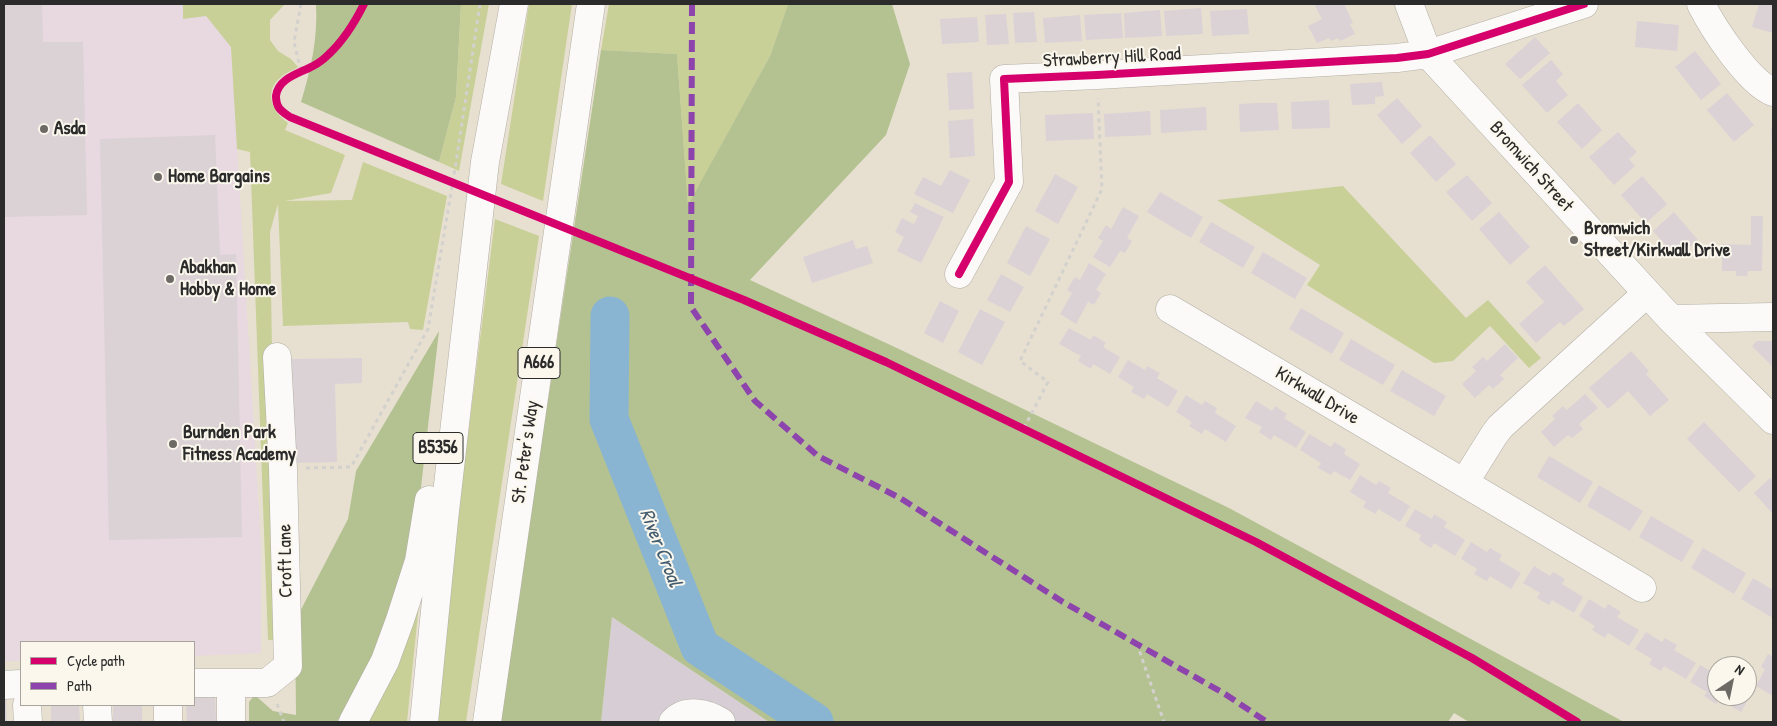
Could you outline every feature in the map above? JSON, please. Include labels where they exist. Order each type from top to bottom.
[{"type":"main road","points":[[424,722],[444,520],[485,162],[514,4]]},
{"type":"main road","name":"St. Peter's Way","points":[[487,722],[591,4]]},
{"type":"main road","name":"Bromwich Street","points":[[1408,4],[1428,54],[1647,294],[1773,420]]},
{"type":"main road","name":"Strawberry Hill Road","points":[[959,274],[1009,182],[1004,79],[1387,58],[1428,54],[1584,4]]},
{"type":"main road","points":[[1701,4],[1722,39],[1756,81],[1773,92]]},
{"type":"main road","name":"B5356","points":[[354,722],[385,661],[419,561],[485,162]]},
{"type":"main road","points":[[1464,483],[1500,427],[1647,294]]},
{"type":"main road","name":"Kirkwall Drive","points":[[1170,309],[1642,588]]},
{"type":"main road","points":[[1671,319],[1773,317]]},
{"type":"main road","name":"Croft Lane","points":[[195,683],[267,683],[288,666],[278,357]]},
{"type":"main road","points":[[231,683],[231,722]]},
{"type":"main road","points":[[4,684],[20,684]]},
{"type":"main road","points":[[27,706],[28,722]]},
{"type":"main road","points":[[97,706],[98,722]]},
{"type":"main road","points":[[168,706],[168,722]]},
{"type":"main road","points":[[673,722],[691,713],[713,716],[721,722]]},
{"type":"path","points":[[301,4],[294,42],[301,71]]},
{"type":"path","points":[[283,469],[351,467],[428,328],[480,4]]},
{"type":"path","points":[[293,75],[311,67]]},
{"type":"path","points":[[1024,428],[1048,382],[1020,361],[1102,189],[1096,75]]},
{"type":"path","points":[[448,180],[457,184]]},
{"type":"path","points":[[1015,424],[1032,432]]},
{"type":"path","points":[[1137,644],[1164,722]]},
{"type":"shaded area","points":[[4,4],[183,4],[183,18],[206,15],[231,47],[261,545],[261,653],[195,656],[195,641],[20,641],[20,661],[4,661]]},
{"type":"shaded area","points":[[612,617],[769,722],[601,722]]},
{"type":"green space","points":[[183,4],[285,4],[270,20],[270,40],[278,51],[291,59],[298,67],[284,75],[275,84],[271,96],[274,108],[288,123],[285,130],[345,155],[331,193],[285,201],[352,200],[363,162],[447,196],[423,330],[410,329],[408,322],[283,326],[278,204],[270,232],[277,640],[268,640],[250,152],[237,149],[231,47],[206,16],[183,19]]},
{"type":"green space","points":[[316,4],[461,4],[456,97],[439,162],[301,102],[313,53],[316,29]]},
{"type":"green space","points":[[461,4],[489,4],[459,171],[439,162],[456,97]]},
{"type":"green space","points":[[529,4],[572,4],[543,201],[501,184]]},
{"type":"green space","points":[[609,4],[788,4],[770,56],[688,206],[677,54],[601,50]]},
{"type":"green space","points":[[788,4],[892,4],[910,64],[886,135],[750,280],[899,349],[1229,508],[1624,722],[1469,722],[1454,713],[1448,722],[769,722],[612,617],[601,722],[499,722],[601,50],[677,54],[688,205],[770,56]]},
{"type":"green space","points":[[1343,186],[1466,318],[1488,300],[1541,358],[1529,368],[1490,326],[1453,361],[1434,363],[1307,285],[1320,265],[1217,200]]},
{"type":"green space","points":[[495,219],[539,236],[466,722],[438,722],[450,580]]},
{"type":"green space","points":[[439,331],[418,513],[407,558],[389,613],[366,670],[337,722],[249,722],[249,702],[253,697],[257,697],[273,711],[296,715],[295,621],[348,519],[356,471]]},
{"type":"green space","points":[[420,594],[407,722],[363,722]]},
{"type":"building","name":"Asda","points":[[4,4],[42,4],[43,42],[83,42],[87,215],[4,217]]},
{"type":"building","points":[[1314,4],[1344,4],[1353,23],[1350,24],[1355,34],[1340,41],[1338,38],[1331,41],[1329,38],[1317,43],[1308,26],[1322,19]]},
{"type":"building","points":[[1759,4],[1773,4],[1773,33],[1752,27]]},
{"type":"building","points":[[1201,8],[1203,34],[1166,36],[1164,11]]},
{"type":"building","points":[[1247,9],[1249,34],[1212,36],[1210,11]]},
{"type":"building","points":[[1160,10],[1162,36],[1125,38],[1124,13]]},
{"type":"building","points":[[1034,12],[1037,42],[1015,43],[1013,13]]},
{"type":"building","points":[[1121,13],[1123,38],[1086,40],[1084,15]]},
{"type":"building","points":[[1006,14],[1009,44],[987,45],[985,15]]},
{"type":"building","points":[[1080,15],[1082,41],[1045,43],[1043,18]]},
{"type":"building","points":[[977,17],[979,42],[942,44],[940,19]]},
{"type":"building","points":[[1637,21],[1679,25],[1677,51],[1635,47]]},
{"type":"building","points":[[1535,37],[1550,53],[1520,79],[1505,64]]},
{"type":"building","points":[[1695,51],[1721,84],[1701,100],[1675,67]]},
{"type":"building","points":[[1551,60],[1563,74],[1556,81],[1568,95],[1547,113],[1522,85]]},
{"type":"building","points":[[972,72],[974,109],[949,110],[947,73]]},
{"type":"building","points":[[1382,82],[1384,96],[1375,97],[1375,104],[1352,105],[1350,84]]},
{"type":"building","points":[[1727,93],[1754,125],[1734,142],[1707,110]]},
{"type":"building","points":[[1397,98],[1422,126],[1402,144],[1377,115]]},
{"type":"building","points":[[1329,100],[1330,128],[1292,129],[1291,102]]},
{"type":"building","points":[[1277,103],[1279,130],[1240,132],[1239,104]]},
{"type":"building","points":[[1578,103],[1602,130],[1582,149],[1557,122]]},
{"type":"building","points":[[1206,107],[1207,130],[1161,133],[1160,110]]},
{"type":"building","points":[[1150,111],[1151,135],[1105,137],[1104,114]]},
{"type":"building","points":[[1093,113],[1094,139],[1046,141],[1045,115]]},
{"type":"building","points":[[973,119],[975,156],[950,158],[948,121]]},
{"type":"building","points":[[1771,128],[1773,128],[1773,153],[1772,153]]},
{"type":"building","points":[[1618,132],[1637,152],[1629,159],[1635,166],[1614,185],[1589,157]]},
{"type":"building","points":[[215,135],[220,255],[236,254],[242,537],[109,540],[100,139]]},
{"type":"building","points":[[1430,135],[1456,164],[1436,182],[1410,153]]},
{"type":"building","points":[[950,170],[970,180],[953,213],[914,194],[923,177],[941,186]]},
{"type":"building","points":[[1055,174],[1078,187],[1058,224],[1035,211]]},
{"type":"building","points":[[1467,175],[1492,203],[1472,221],[1446,192]]},
{"type":"building","points":[[1642,176],[1667,204],[1646,223],[1621,195]]},
{"type":"building","points":[[1160,192],[1203,217],[1191,238],[1147,212]]},
{"type":"building","points":[[915,203],[944,217],[921,263],[897,251],[904,237],[895,232],[902,218],[914,224],[918,216],[910,212]]},
{"type":"building","points":[[1123,207],[1139,216],[1127,238],[1132,241],[1125,253],[1120,251],[1110,267],[1093,257],[1103,241],[1098,238],[1106,225],[1111,229]]},
{"type":"building","points":[[1499,212],[1530,247],[1510,265],[1479,229]]},
{"type":"building","points":[[1674,212],[1698,240],[1677,258],[1653,231]]},
{"type":"building","points":[[1751,216],[1763,216],[1762,271],[1748,271],[1747,276],[1736,276],[1736,271],[1722,271],[1722,244],[1751,245]]},
{"type":"building","points":[[1211,222],[1255,247],[1243,268],[1199,242]]},
{"type":"building","points":[[1026,226],[1050,239],[1030,276],[1007,263]]},
{"type":"building","points":[[853,240],[856,249],[867,246],[873,263],[812,283],[803,257]]},
{"type":"building","points":[[1263,252],[1307,278],[1295,299],[1251,273]]},
{"type":"building","points":[[1089,263],[1106,274],[1096,290],[1101,293],[1094,305],[1088,302],[1076,324],[1060,314],[1072,293],[1067,290],[1075,277],[1080,280]]},
{"type":"building","points":[[1545,265],[1584,309],[1564,326],[1560,322],[1536,343],[1519,324],[1544,302],[1526,282]]},
{"type":"building","points":[[1001,274],[1024,287],[1010,312],[987,300]]},
{"type":"building","points":[[940,301],[959,311],[943,343],[924,333]]},
{"type":"building","points":[[1301,308],[1344,333],[1332,354],[1289,329]]},
{"type":"building","points":[[980,309],[1005,322],[982,365],[958,352]]},
{"type":"building","points":[[1069,328],[1091,340],[1093,335],[1106,343],[1103,347],[1120,357],[1110,374],[1093,364],[1091,369],[1078,361],[1081,356],[1059,344]]},
{"type":"building","points":[[1351,339],[1395,365],[1383,385],[1339,360]]},
{"type":"building","points":[[1757,341],[1773,341],[1773,367],[1752,346]]},
{"type":"building","points":[[1505,344],[1518,358],[1500,375],[1504,379],[1493,389],[1489,385],[1475,398],[1462,384],[1476,371],[1472,367],[1483,357],[1487,361]]},
{"type":"building","points":[[1631,351],[1649,371],[1646,374],[1669,400],[1650,416],[1628,391],[1608,409],[1589,388]]},
{"type":"building","points":[[362,358],[362,383],[335,384],[337,462],[293,463],[291,359]]},
{"type":"building","points":[[1128,360],[1145,370],[1147,366],[1160,373],[1157,378],[1178,391],[1168,407],[1147,394],[1144,399],[1131,392],[1134,387],[1118,377]]},
{"type":"building","points":[[1402,370],[1446,396],[1434,416],[1390,391]]},
{"type":"building","points":[[1585,394],[1598,408],[1579,424],[1583,429],[1572,438],[1568,435],[1554,447],[1541,432],[1555,419],[1552,416],[1563,406],[1567,410]]},
{"type":"building","points":[[1186,395],[1202,405],[1205,401],[1217,408],[1215,413],[1236,426],[1226,442],[1205,429],[1202,434],[1189,426],[1192,422],[1176,412]]},
{"type":"building","points":[[1256,401],[1272,411],[1275,406],[1287,414],[1284,418],[1306,432],[1296,448],[1274,435],[1271,440],[1259,432],[1262,427],[1245,418]]},
{"type":"building","points":[[1704,422],[1756,476],[1739,492],[1687,439]]},
{"type":"building","points":[[1309,434],[1331,447],[1334,442],[1346,449],[1344,454],[1360,464],[1350,480],[1334,471],[1331,475],[1318,468],[1321,463],[1300,450]]},
{"type":"building","points":[[1549,456],[1593,482],[1580,503],[1537,477]]},
{"type":"building","points":[[1360,475],[1376,485],[1379,481],[1391,488],[1388,493],[1410,506],[1400,522],[1378,509],[1376,514],[1363,507],[1366,502],[1350,492]]},
{"type":"building","points":[[1770,478],[1773,481],[1773,514],[1754,493]]},
{"type":"building","points":[[1599,485],[1643,511],[1630,531],[1587,506]]},
{"type":"building","points":[[1415,509],[1432,519],[1434,514],[1447,522],[1444,527],[1465,540],[1455,556],[1434,543],[1431,548],[1419,540],[1421,535],[1405,526]]},
{"type":"building","points":[[1651,516],[1694,541],[1682,562],[1639,537]]},
{"type":"building","points":[[1471,542],[1487,552],[1490,548],[1502,555],[1499,560],[1521,573],[1511,589],[1490,576],[1487,581],[1474,574],[1477,569],[1461,559]]},
{"type":"building","points":[[1703,548],[1746,573],[1734,594],[1691,568]]},
{"type":"building","points":[[1534,566],[1550,576],[1553,572],[1565,579],[1562,584],[1583,597],[1574,613],[1552,600],[1549,605],[1537,598],[1540,593],[1523,583]]},
{"type":"building","points":[[1753,578],[1773,590],[1773,618],[1741,599]]},
{"type":"building","points":[[1589,599],[1605,609],[1608,604],[1621,612],[1617,617],[1639,630],[1629,646],[1608,633],[1605,638],[1592,630],[1595,626],[1579,616]]},
{"type":"building","points":[[1646,632],[1662,642],[1665,638],[1677,645],[1674,650],[1696,663],[1686,679],[1664,666],[1661,671],[1649,664],[1652,659],[1635,649]]},
{"type":"building","points":[[1768,654],[1773,657],[1773,696],[1757,687],[1765,669],[1761,667]]},
{"type":"building","points":[[1700,665],[1707,669],[1707,692],[1690,682]]},
{"type":"building","points":[[215,692],[216,722],[187,722],[186,706],[195,706],[195,693]]},
{"type":"building","points":[[4,695],[6,695],[7,722],[4,722]]},
{"type":"building","points":[[51,706],[79,706],[80,722],[51,722]]},
{"type":"building","points":[[113,706],[142,706],[142,722],[113,722]]},
{"type":"building","points":[[1731,706],[1744,706],[1741,712]]},
{"type":"waterway","name":"River Croal","points":[[610,316],[609,419],[700,647],[814,722]]},
{"type":"marked path","points":[[692,4],[691,307],[755,401],[818,456],[900,498],[1063,602],[1225,694],[1267,722]]},
{"type":"cycle path","points":[[364,4],[344,37],[327,56],[315,65],[285,80],[281,85],[276,100],[284,113],[744,300],[886,362],[1256,542],[1472,658],[1577,722]]},
{"type":"cycle path","points":[[959,274],[1009,182],[1004,79],[1397,58],[1428,54],[1584,4]]},
{"type":"place","name":"Asda","points":[[44,129]]},
{"type":"place","name":"Home Bargains","points":[[158,177]]},
{"type":"place","name":"Bromwich Street/Kirkwall Drive","points":[[1574,240]]},
{"type":"place","name":"Abakhan Hobby & Home","points":[[170,279]]},
{"type":"place","name":"Burnden Park Fitness Academy","points":[[173,444]]}]
